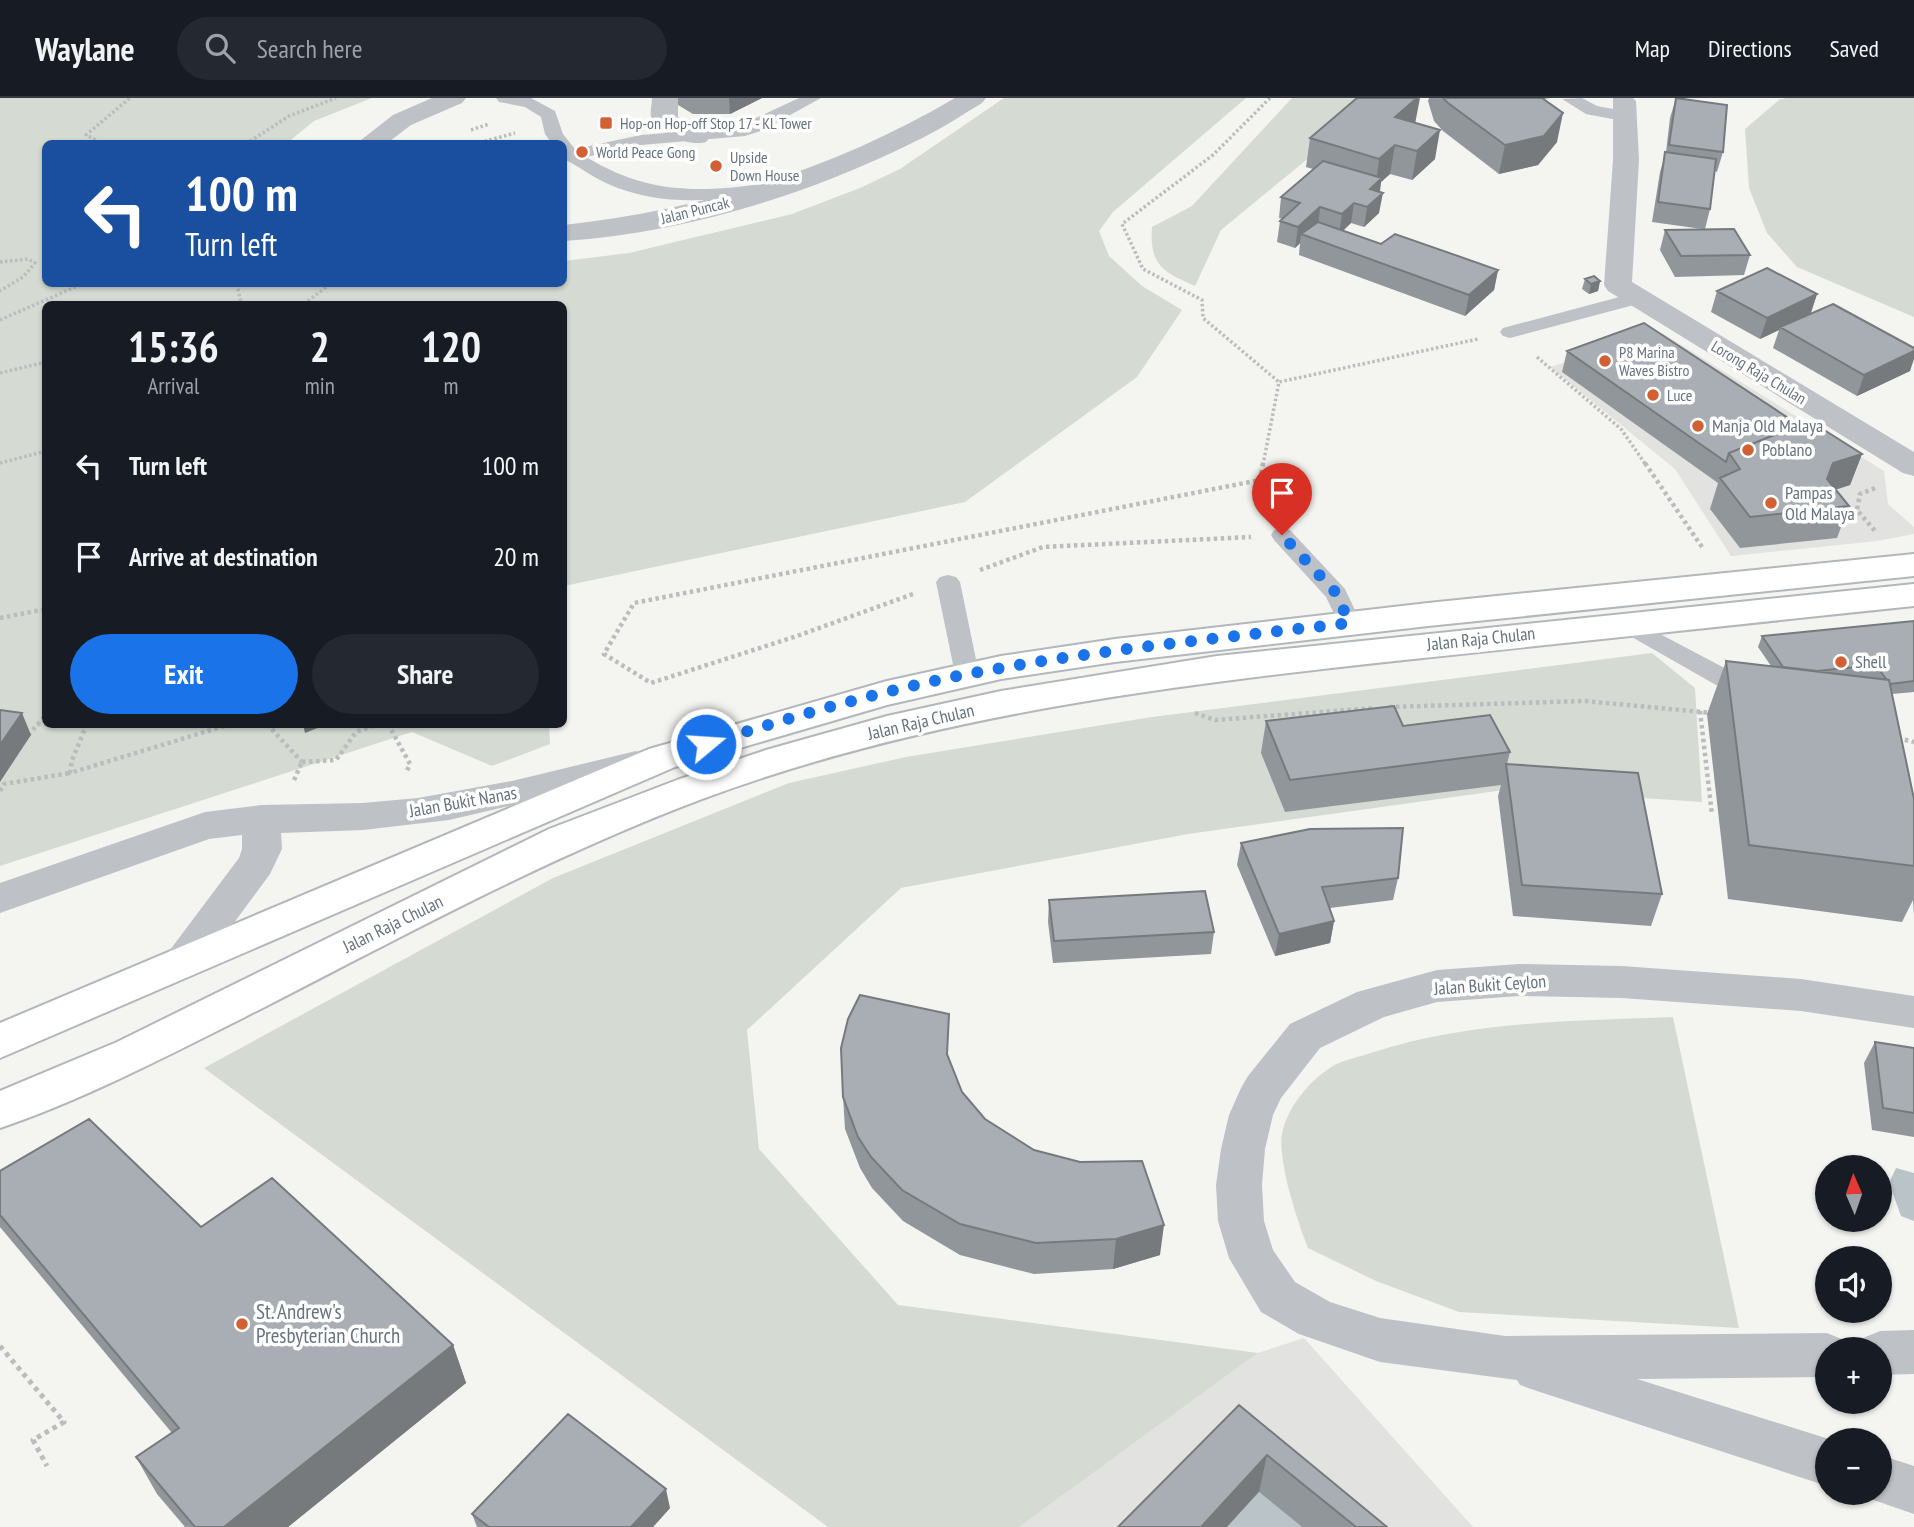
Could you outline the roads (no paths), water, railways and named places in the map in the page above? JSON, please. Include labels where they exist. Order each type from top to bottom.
[{"type":"main road","name":"Jalan Raja Chulan","points":[[0,1041],[662,758],[822,709],[967,674],[1171,645],[1349,623],[1914,565]]},
{"type":"main road","name":"Jalan Raja Chulan","points":[[0,1110],[132,1054],[563,839],[690,789],[779,759],[887,729],[1001,703],[1217,667],[1914,595]]},
{"type":"street","points":[[374,140],[402,120],[453,98]]},
{"type":"street","points":[[665,98],[663,113],[667,122],[697,136]]},
{"type":"street","name":"Jalan Puncak","points":[[567,233],[681,216],[782,186],[905,137],[973,98]]},
{"type":"street","name":"Lorong Raja Chulan","points":[[1623,108],[1626,160],[1618,285],[1914,466]]},
{"type":"street","name":"Jalan Bukit Nanas","points":[[0,898],[205,826],[261,819],[323,820],[387,815],[456,806],[662,758]]},
{"type":"street","points":[[182,962],[256,864],[261,849],[261,819]]},
{"type":"street","name":"Jalan Bukit Ceylon","points":[[1815,1355],[1505,1358],[1380,1340],[1316,1319],[1278,1297],[1252,1258],[1241,1221],[1239,1185],[1243,1149],[1251,1115],[1264,1088],[1304,1036],[1372,1004],[1437,986],[1519,980],[1622,982],[1801,995],[1914,1012]]},
{"type":"street","points":[[1892,1353],[1914,1352]]},
{"type":"street","name":"Jalan Bukit Ceylon","points":[[1505,1358],[1815,1458]]},
{"type":"street","points":[[1892,1483],[1914,1490]]},
{"type":"lane","points":[[505,98],[530,103],[549,115],[554,134],[559,140]]},
{"type":"lane","points":[[567,148],[640,139],[722,135],[755,127],[812,98]]},
{"type":"lane","points":[[1571,99],[1591,110],[1623,108]]},
{"type":"lane","points":[[567,149],[620,183],[667,196],[730,194],[782,186]]},
{"type":"lane","points":[[1510,332],[1638,298]]},
{"type":"lane","points":[[1282,535],[1337,594],[1349,623]]},
{"type":"lane","points":[[948,582],[967,674]]},
{"type":"lane","points":[[1624,623],[1725,679]]},
{"type":"place","name":"Hop-on Hop-off Stop 17 - KL Tower","points":[[606,123]]},
{"type":"place","name":"World Peace Gong","points":[[582,152]]},
{"type":"place","name":"Upside Down House","points":[[716,166]]},
{"type":"place","name":"P8 Marina Waves Bistro","points":[[1605,361]]},
{"type":"place","name":"Luce","points":[[1653,395]]},
{"type":"place","name":"Manja Old Malaya","points":[[1698,426]]},
{"type":"place","name":"Poblano","points":[[1748,450]]},
{"type":"place","name":"Pampas Old Malaya","points":[[1771,503]]},
{"type":"place","name":"Shell","points":[[1841,662]]},
{"type":"place","name":"St. Andrew's Presbyterian Church","points":[[242,1324]]}]
